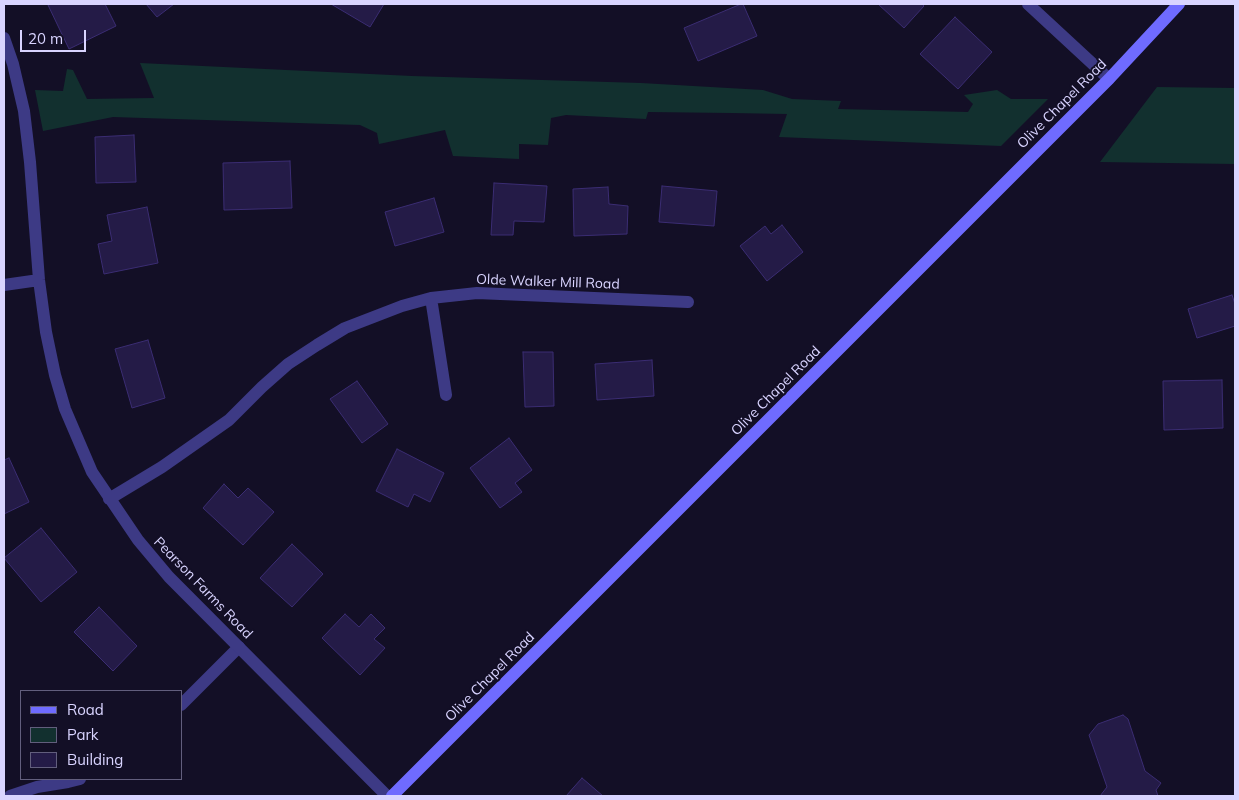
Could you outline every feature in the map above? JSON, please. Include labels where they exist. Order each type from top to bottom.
[{"type":"main road","name":"Olive Chapel Road","points":[[392,796],[1109,79],[1179,4]]},
{"type":"street","points":[[1028,4],[1109,79]]},
{"type":"street","name":"Pearson Farms Road","points":[[4,38],[13,64],[24,111],[32,181],[39,280],[48,341],[65,409],[92,472],[109,499],[159,565],[387,796]]},
{"type":"street","points":[[4,284],[39,280]]},
{"type":"street","name":"Olde Walker Mill Road","points":[[109,499],[162,467],[229,420],[288,364],[352,325],[402,306],[431,298],[476,292],[688,302]]},
{"type":"street","points":[[431,298],[446,395]]},
{"type":"street","points":[[182,704],[239,647]]},
{"type":"street","points":[[10,796],[38,787],[75,780]]},
{"type":"green space","points":[[140,63],[412,76],[641,83],[763,90],[792,99],[841,101],[838,109],[968,112],[973,104],[964,95],[997,90],[1011,99],[1048,99],[1001,146],[779,137],[787,114],[731,113],[648,112],[646,119],[566,115],[551,118],[548,145],[519,144],[519,159],[453,156],[445,130],[379,144],[377,133],[360,125],[113,117],[43,131],[35,90],[63,91],[67,69],[73,70],[87,99],[154,98]]},
{"type":"green space","points":[[1157,87],[1235,88],[1235,164],[1100,162]]},
{"type":"building","points":[[105,4],[116,26],[69,49],[48,5]]},
{"type":"building","points":[[146,4],[174,4],[157,17]]},
{"type":"building","points":[[331,4],[384,4],[370,27]]},
{"type":"building","points":[[743,4],[757,36],[698,61],[684,28]]},
{"type":"building","points":[[878,4],[922,4],[924,6],[904,28]]},
{"type":"building","points":[[955,17],[992,52],[958,89],[920,54]]},
{"type":"building","points":[[134,135],[136,182],[96,183],[95,137]]},
{"type":"building","points":[[290,161],[292,208],[224,210],[223,163]]},
{"type":"building","points":[[494,183],[547,186],[544,222],[514,221],[513,235],[491,235]]},
{"type":"building","points":[[662,186],[717,191],[714,226],[659,222]]},
{"type":"building","points":[[608,187],[609,204],[628,206],[627,234],[574,236],[573,189]]},
{"type":"building","points":[[434,198],[444,232],[395,246],[385,212]]},
{"type":"building","points":[[147,207],[158,263],[104,274],[98,244],[112,241],[107,215]]},
{"type":"building","points":[[782,225],[803,252],[767,281],[740,246],[765,226],[771,234]]},
{"type":"building","points":[[1232,295],[1235,304],[1235,326],[1197,338],[1188,309]]},
{"type":"building","points":[[148,340],[165,398],[132,408],[115,349]]},
{"type":"building","points":[[523,352],[553,352],[554,406],[525,407]]},
{"type":"building","points":[[652,360],[654,396],[597,400],[595,364]]},
{"type":"building","points":[[1222,380],[1223,428],[1164,430],[1163,381]]},
{"type":"building","points":[[357,381],[388,424],[362,443],[330,399]]},
{"type":"building","points":[[509,438],[532,470],[515,483],[522,492],[500,508],[470,468]]},
{"type":"building","points":[[397,449],[444,473],[430,502],[414,494],[408,507],[376,491]]},
{"type":"building","points":[[9,458],[29,502],[4,514],[4,460]]},
{"type":"building","points":[[224,484],[238,498],[248,488],[274,512],[243,545],[203,508]]},
{"type":"building","points":[[41,528],[77,572],[41,602],[4,558]]},
{"type":"building","points":[[292,544],[323,574],[292,607],[260,578]]},
{"type":"building","points":[[99,607],[137,646],[113,671],[74,632]]},
{"type":"building","points":[[345,614],[359,627],[371,614],[385,628],[374,639],[385,648],[360,675],[322,638]]},
{"type":"building","points":[[1123,715],[1128,719],[1145,771],[1161,783],[1156,790],[1158,796],[1100,796],[1107,787],[1089,735],[1098,724]]},
{"type":"building","points":[[582,778],[603,796],[566,796]]}]
